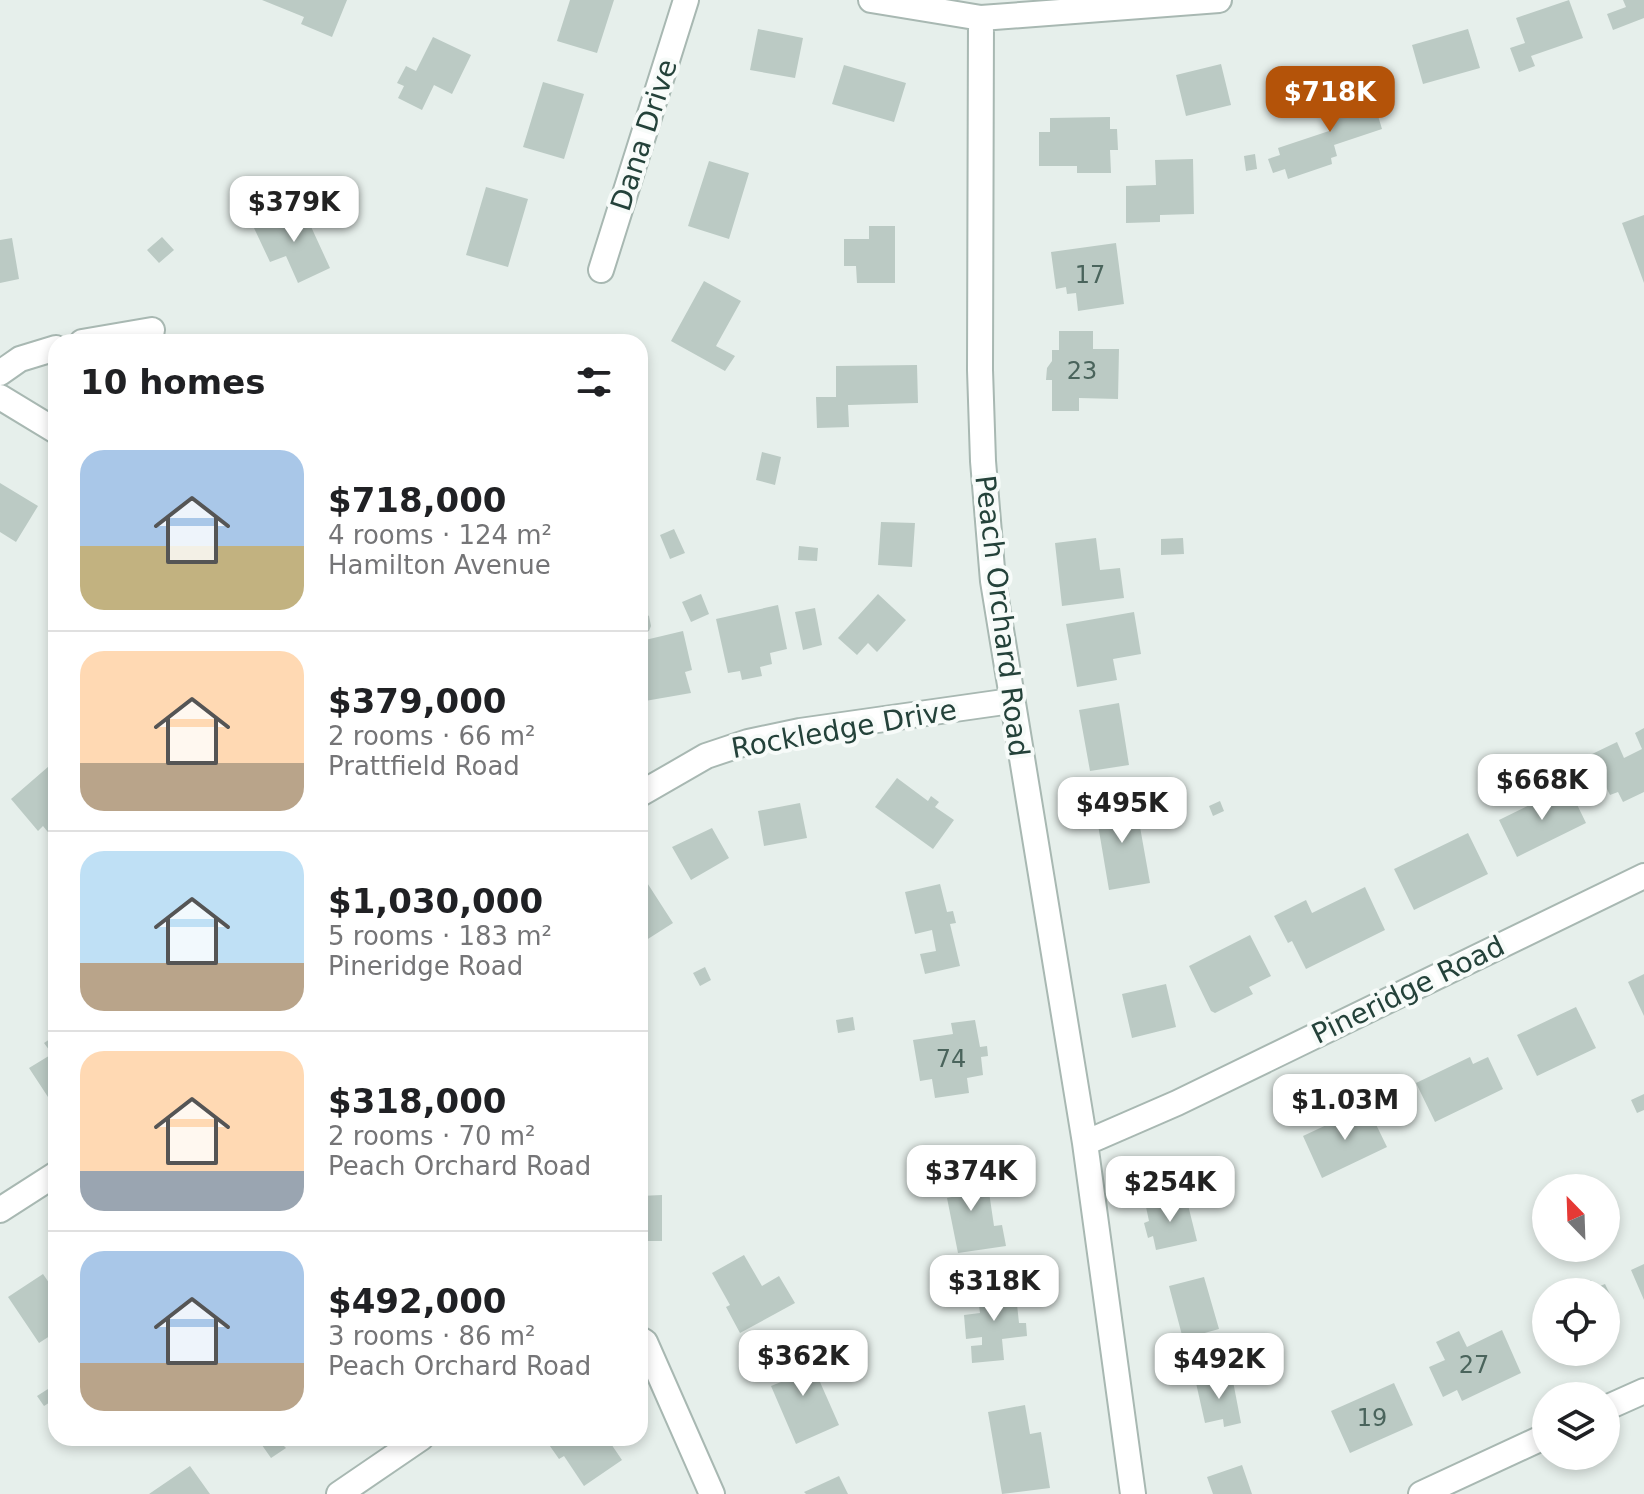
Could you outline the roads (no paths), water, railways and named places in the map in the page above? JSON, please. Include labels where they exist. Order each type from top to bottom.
[{"type":"street","name":"Dana Drive","points":[[601,270],[686,0]]},
{"type":"street","points":[[871,0],[981,18],[1219,0]]},
{"type":"street","name":"Peach Orchard Road","points":[[981,18],[983,461],[993,581],[1085,1143],[1133,1494]]},
{"type":"street","points":[[129,334],[152,330]]},
{"type":"street","points":[[0,373],[20,359],[48,350]]},
{"type":"street","points":[[0,397],[48,426]]},
{"type":"street","name":"Rockledge Drive","points":[[648,789],[706,756],[748,742],[800,731],[1011,701]]},
{"type":"street","name":"Pineridge Road","points":[[1085,1143],[1177,1103],[1644,876]]},
{"type":"street","points":[[0,1210],[48,1179]]},
{"type":"street","points":[[648,1348],[712,1494]]},
{"type":"street","points":[[1620,1402],[1644,1391]]},
{"type":"street","points":[[1421,1494],[1532,1442]]},
{"type":"street","points":[[339,1494],[409,1446]]}]
